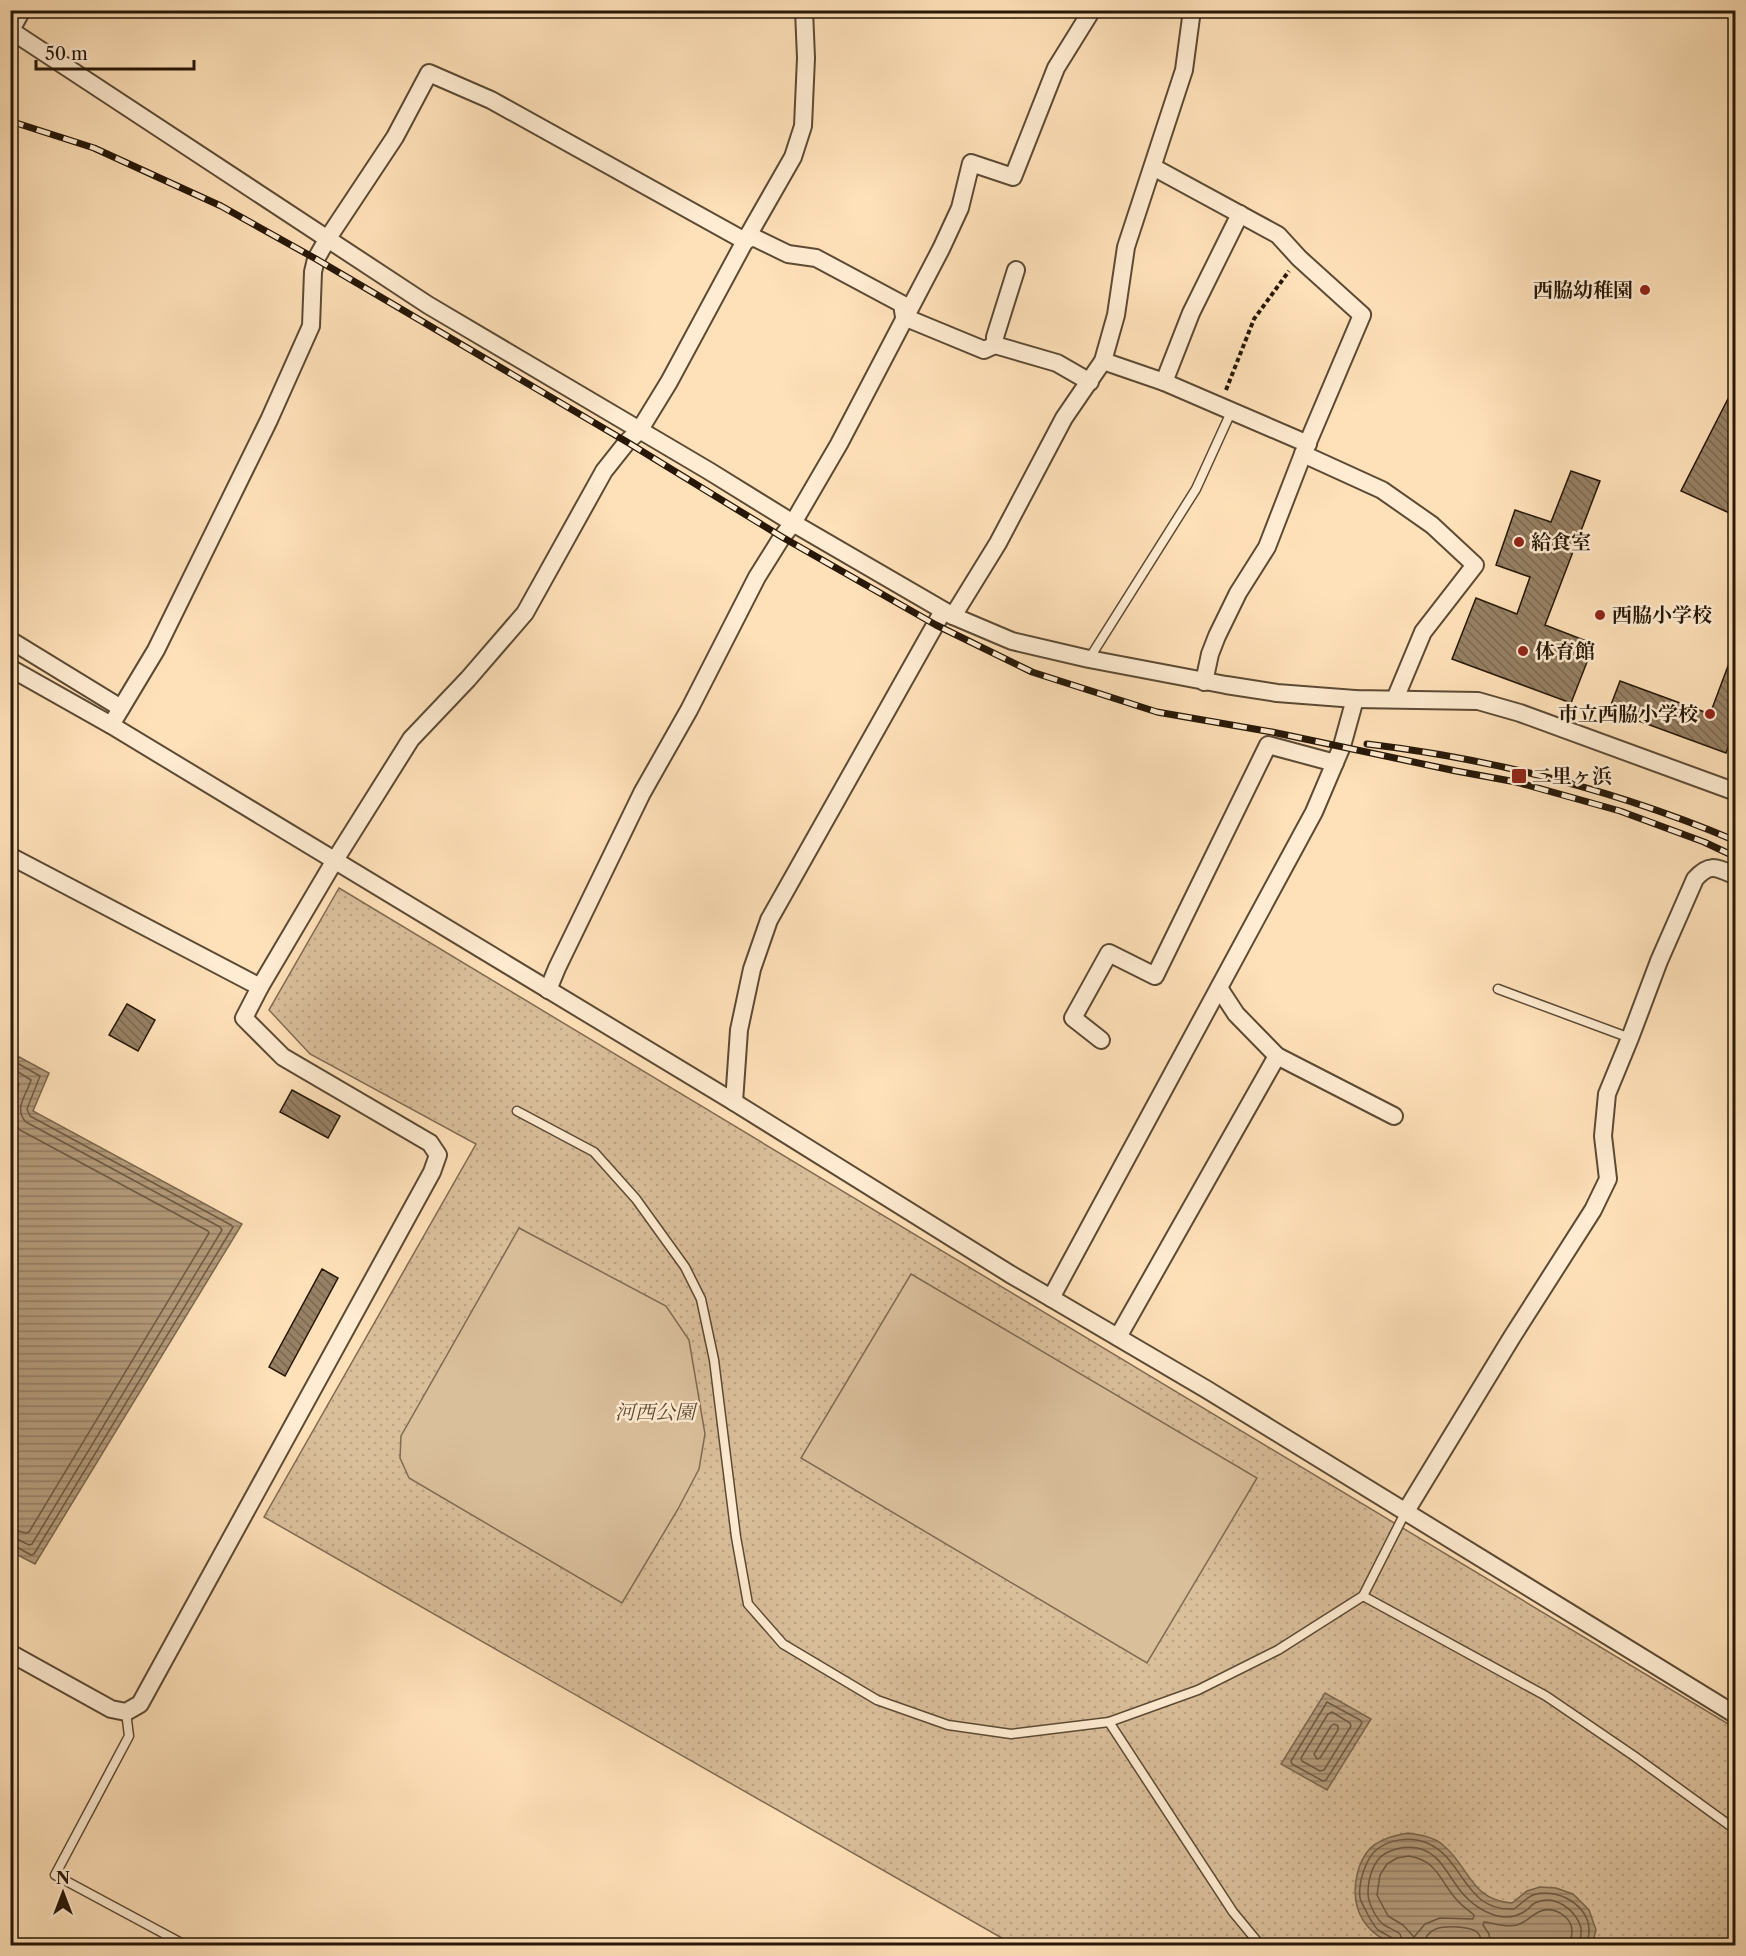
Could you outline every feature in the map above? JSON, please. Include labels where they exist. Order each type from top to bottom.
[{"type":"street","points":[[22,10],[11,30],[428,305],[948,614],[1012,641],[1204,682],[1277,693],[1355,699],[1478,701],[1509,710],[1736,792]]},
{"type":"street","points":[[10,1653],[111,1709],[126,1712],[140,1704],[432,1172],[438,1155],[430,1143],[283,1057],[244,1018],[335,860],[411,739],[468,680],[525,612],[604,471],[639,431],[669,382],[793,157],[803,126],[806,58],[804,10]]},
{"type":"street","points":[[548,990],[642,793],[689,710],[757,577],[793,523],[839,444],[941,249],[960,208],[971,163],[1013,177],[1056,68],[1092,10]]},
{"type":"street","points":[[734,1102],[739,1030],[752,969],[770,920],[948,614],[998,543],[1064,418],[1103,361],[1116,315],[1126,247],[1184,70],[1192,10]]},
{"type":"street","points":[[111,726],[156,650],[206,550],[311,326],[313,272],[316,259],[395,137],[429,73],[491,100],[745,241]]},
{"type":"street","points":[[1153,167],[1278,234],[1299,258],[1362,315],[1267,547],[1238,593],[1217,636],[1210,654],[1204,682]]},
{"type":"street","points":[[1164,382],[1191,313],[1240,214]]},
{"type":"street","points":[[745,241],[753,237],[788,254],[816,258],[902,304],[904,318]]},
{"type":"street","points":[[995,345],[995,337],[1016,270]]},
{"type":"street","points":[[904,318],[984,350],[995,345],[1057,363],[1090,382]]},
{"type":"street","points":[[1103,361],[1164,382],[1226,408],[1382,490],[1432,525],[1475,566],[1423,632],[1395,699]]},
{"type":"street","points":[[10,640],[121,708]]},
{"type":"street","points":[[10,668],[335,860],[1734,1712]]},
{"type":"street","points":[[1052,1298],[1314,812],[1342,746],[1355,699]]},
{"type":"street","points":[[1101,1040],[1073,1018],[1109,953],[1155,976],[1268,745],[1335,764]]},
{"type":"street","points":[[10,856],[260,987]]},
{"type":"street","points":[[1406,1511],[1593,1210],[1608,1179],[1603,1136],[1606,1094],[1659,960],[1695,879],[1703,869],[1716,867],[1736,876]]},
{"type":"street","points":[[1219,988],[1236,1014],[1277,1056],[1394,1116]]},
{"type":"street","points":[[1118,1337],[1277,1056]]},
{"type":"lane","points":[[1089,659],[1196,489],[1226,408]]},
{"type":"lane","points":[[1498,989],[1630,1038]]},
{"type":"lane","points":[[517,1111],[594,1152],[636,1199],[685,1267],[701,1299],[714,1360],[736,1537],[748,1604],[783,1644],[877,1700],[948,1725],[1011,1734],[1108,1722],[1198,1690],[1278,1650],[1363,1596],[1406,1511]]},
{"type":"lane","points":[[1363,1596],[1546,1696],[1736,1830]]},
{"type":"lane","points":[[126,1712],[129,1736],[55,1875],[187,1946]]},
{"type":"lane","points":[[1108,1722],[1233,1912],[1261,1946]]},
{"type":"path","points":[[1226,408],[1254,319],[1299,258]]},
{"type":"green space","name":"河西公園","points":[[339,888],[1735,1728],[1735,1945],[1014,1945],[264,1517],[476,1144],[310,1054],[269,1010]]},
{"type":"green space","points":[[519,1228],[666,1306],[689,1340],[705,1434],[699,1469],[622,1603],[409,1478],[400,1458],[401,1436]]},
{"type":"green space","points":[[911,1274],[1257,1478],[1147,1663],[801,1458]]},
{"type":"water","points":[[10,1052],[49,1073],[33,1111],[242,1224],[35,1564],[10,1551]]},
{"type":"water","points":[[1325,1693],[1371,1719],[1327,1790],[1281,1764]]},
{"type":"water","points":[[1408,1833],[1439,1842],[1452,1854],[1479,1889],[1498,1901],[1512,1903],[1527,1891],[1540,1887],[1556,1888],[1573,1894],[1589,1910],[1596,1930],[1592,1945],[1497,1947],[1451,1940],[1430,1946],[1413,1947],[1398,1945],[1384,1939],[1372,1931],[1363,1920],[1357,1907],[1355,1892],[1357,1875],[1364,1856],[1375,1845],[1389,1837]]},
{"type":"building","points":[[1736,383],[1736,516],[1681,491]]},
{"type":"building","points":[[1571,471],[1600,481],[1545,625],[1594,644],[1571,703],[1452,659],[1476,598],[1517,614],[1530,577],[1496,565],[1515,510],[1551,522]]},
{"type":"building","name":"西脇小学校","points":[[1734,650],[1736,650],[1736,726],[1726,753],[1609,710],[1620,681],[1710,714]]},
{"type":"building","points":[[127,1004],[155,1020],[138,1051],[109,1035]]},
{"type":"building","points":[[292,1090],[340,1116],[328,1138],[280,1112]]},
{"type":"building","points":[[322,1269],[338,1278],[285,1376],[269,1367]]},
{"type":"railway","points":[[10,121],[94,148],[221,206],[316,259],[627,442],[782,537],[936,625],[1032,672],[1157,712],[1272,732],[1516,782],[1620,811],[1704,842],[1736,857]]},
{"type":"railway","points":[[1367,744],[1461,758],[1555,779],[1646,807],[1736,841]]},
{"type":"place","name":"西脇幼稚園","points":[[1645,290]]},
{"type":"place","name":"給食室","points":[[1519,542]]},
{"type":"place","name":"西脇小学校","points":[[1600,615]]},
{"type":"place","name":"体育館","points":[[1523,651]]},
{"type":"place","name":"市立西脇小学校","points":[[1710,714]]},
{"type":"place","name":"二里ヶ浜","points":[[1519,776]]}]
